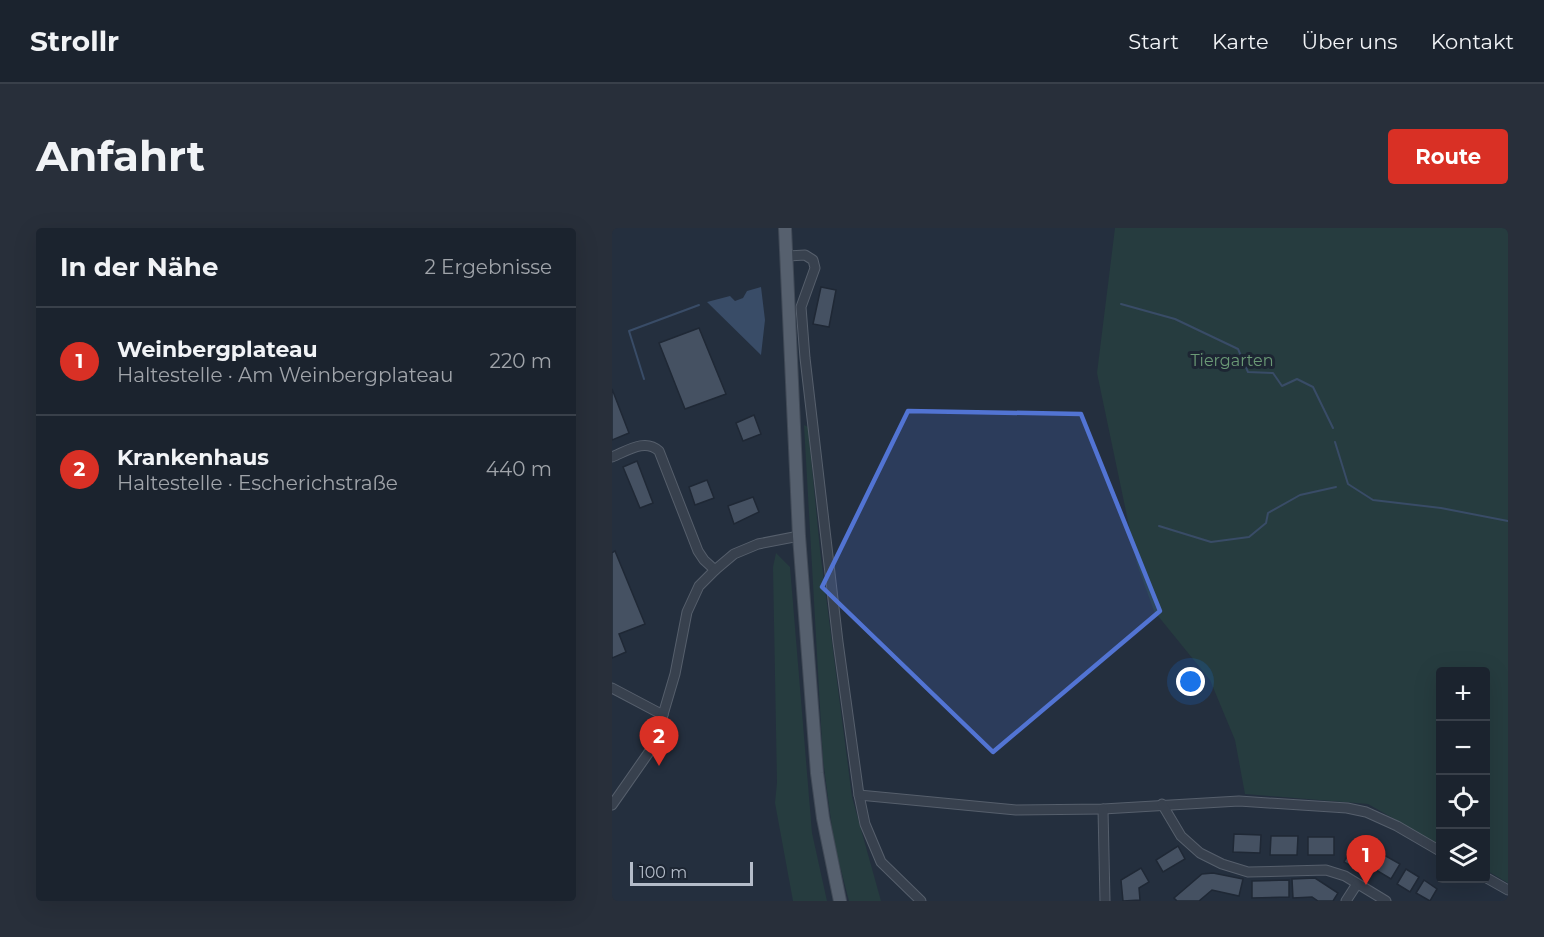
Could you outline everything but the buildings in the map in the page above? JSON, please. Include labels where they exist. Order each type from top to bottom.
[{"type":"main road","points":[[786,228],[799,536],[817,773],[823,818],[840,901]]},
{"type":"street","points":[[788,256],[805,255],[813,260],[815,268],[801,307],[805,358],[838,642],[859,795],[865,824],[881,862],[921,901]]},
{"type":"street","points":[[612,457],[643,444],[653,446],[659,451],[698,551],[715,570]]},
{"type":"street","points":[[612,805],[654,745],[675,674],[687,612],[699,586],[734,554],[758,544],[799,536]]},
{"type":"street","points":[[612,688],[663,715]]},
{"type":"street","points":[[859,795],[1016,810],[1103,809],[1239,801],[1347,808],[1366,812],[1397,826],[1436,849]]},
{"type":"street","points":[[1162,804],[1181,836],[1200,853],[1222,864],[1248,872],[1326,870],[1345,876],[1386,901]]},
{"type":"street","points":[[1103,809],[1105,901]]},
{"type":"street","points":[[1490,880],[1508,890]]},
{"type":"street","points":[[1346,901],[1357,884]]},
{"type":"highlighted area","points":[[908,411],[1081,414],[1160,611],[993,752],[822,587]]},
{"type":"green space","name":"Tiergarten","points":[[1115,228],[1508,228],[1508,883],[1490,872],[1490,667],[1436,667],[1436,843],[1368,804],[1245,794],[1235,740],[1210,680],[1154,611],[1137,564],[1097,373]]},
{"type":"green space","points":[[804,425],[808,427],[820,550],[852,797],[881,901],[849,901],[834,843],[823,760]]},
{"type":"green space","points":[[776,553],[790,567],[812,833],[827,901],[793,901],[775,803],[777,783],[773,567]]},
{"type":"water","points":[[761,287],[765,320],[761,355],[707,302],[730,296],[735,301],[743,298],[747,291]]},
{"type":"waterway","points":[[1121,304],[1175,319],[1238,349],[1248,372],[1273,373],[1282,386],[1297,379],[1313,387],[1333,428]]},
{"type":"waterway","points":[[644,379],[629,331],[699,305]]},
{"type":"waterway","points":[[1335,442],[1348,484],[1373,500],[1441,508],[1508,521]]},
{"type":"waterway","points":[[1159,526],[1211,542],[1249,537],[1266,523],[1268,513],[1300,495],[1336,487]]},
{"type":"place","name":"Krankenhaus","points":[[659,766]]},
{"type":"place","name":"Weinbergplateau","points":[[1366,885]]}]
